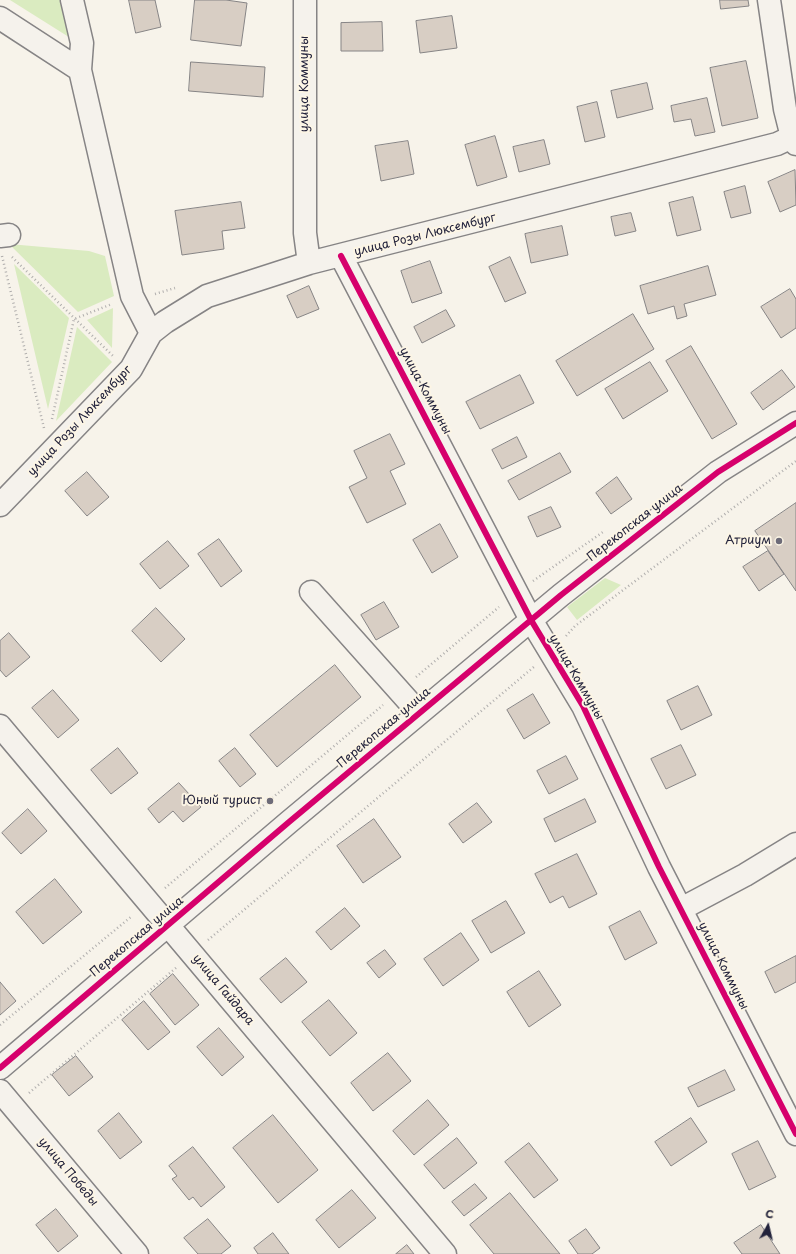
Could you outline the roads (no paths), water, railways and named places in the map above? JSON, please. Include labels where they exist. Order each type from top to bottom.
[{"type":"street","points":[[72,0],[82,43],[80,70],[119,244],[132,296],[151,333]]},
{"type":"street","name":"улица Коммуны","points":[[305,0],[305,233],[309,263]]},
{"type":"street","points":[[769,0],[785,110],[794,140]]},
{"type":"street","points":[[0,18],[80,70]]},
{"type":"street","name":"улица Розы Люксембург","points":[[0,505],[131,369],[151,333],[165,322],[207,296],[309,263],[794,140]]},
{"type":"street","name":"улица Коммуны","points":[[341,256],[531,620],[583,706],[681,909],[796,1134]]},
{"type":"street","name":"Перекопская улица","points":[[0,1068],[531,620],[718,472],[796,422]]},
{"type":"street","points":[[311,592],[419,713]]},
{"type":"street","name":"улица Гайдара","points":[[0,726],[445,1254]]},
{"type":"street","points":[[681,909],[744,875],[796,844]]},
{"type":"street","name":"улица Победы","points":[[7,1099],[137,1254]]},
{"type":"place","name":"Атриум","points":[[779,541]]},
{"type":"place","name":"Юный турист","points":[[270,801]]}]
